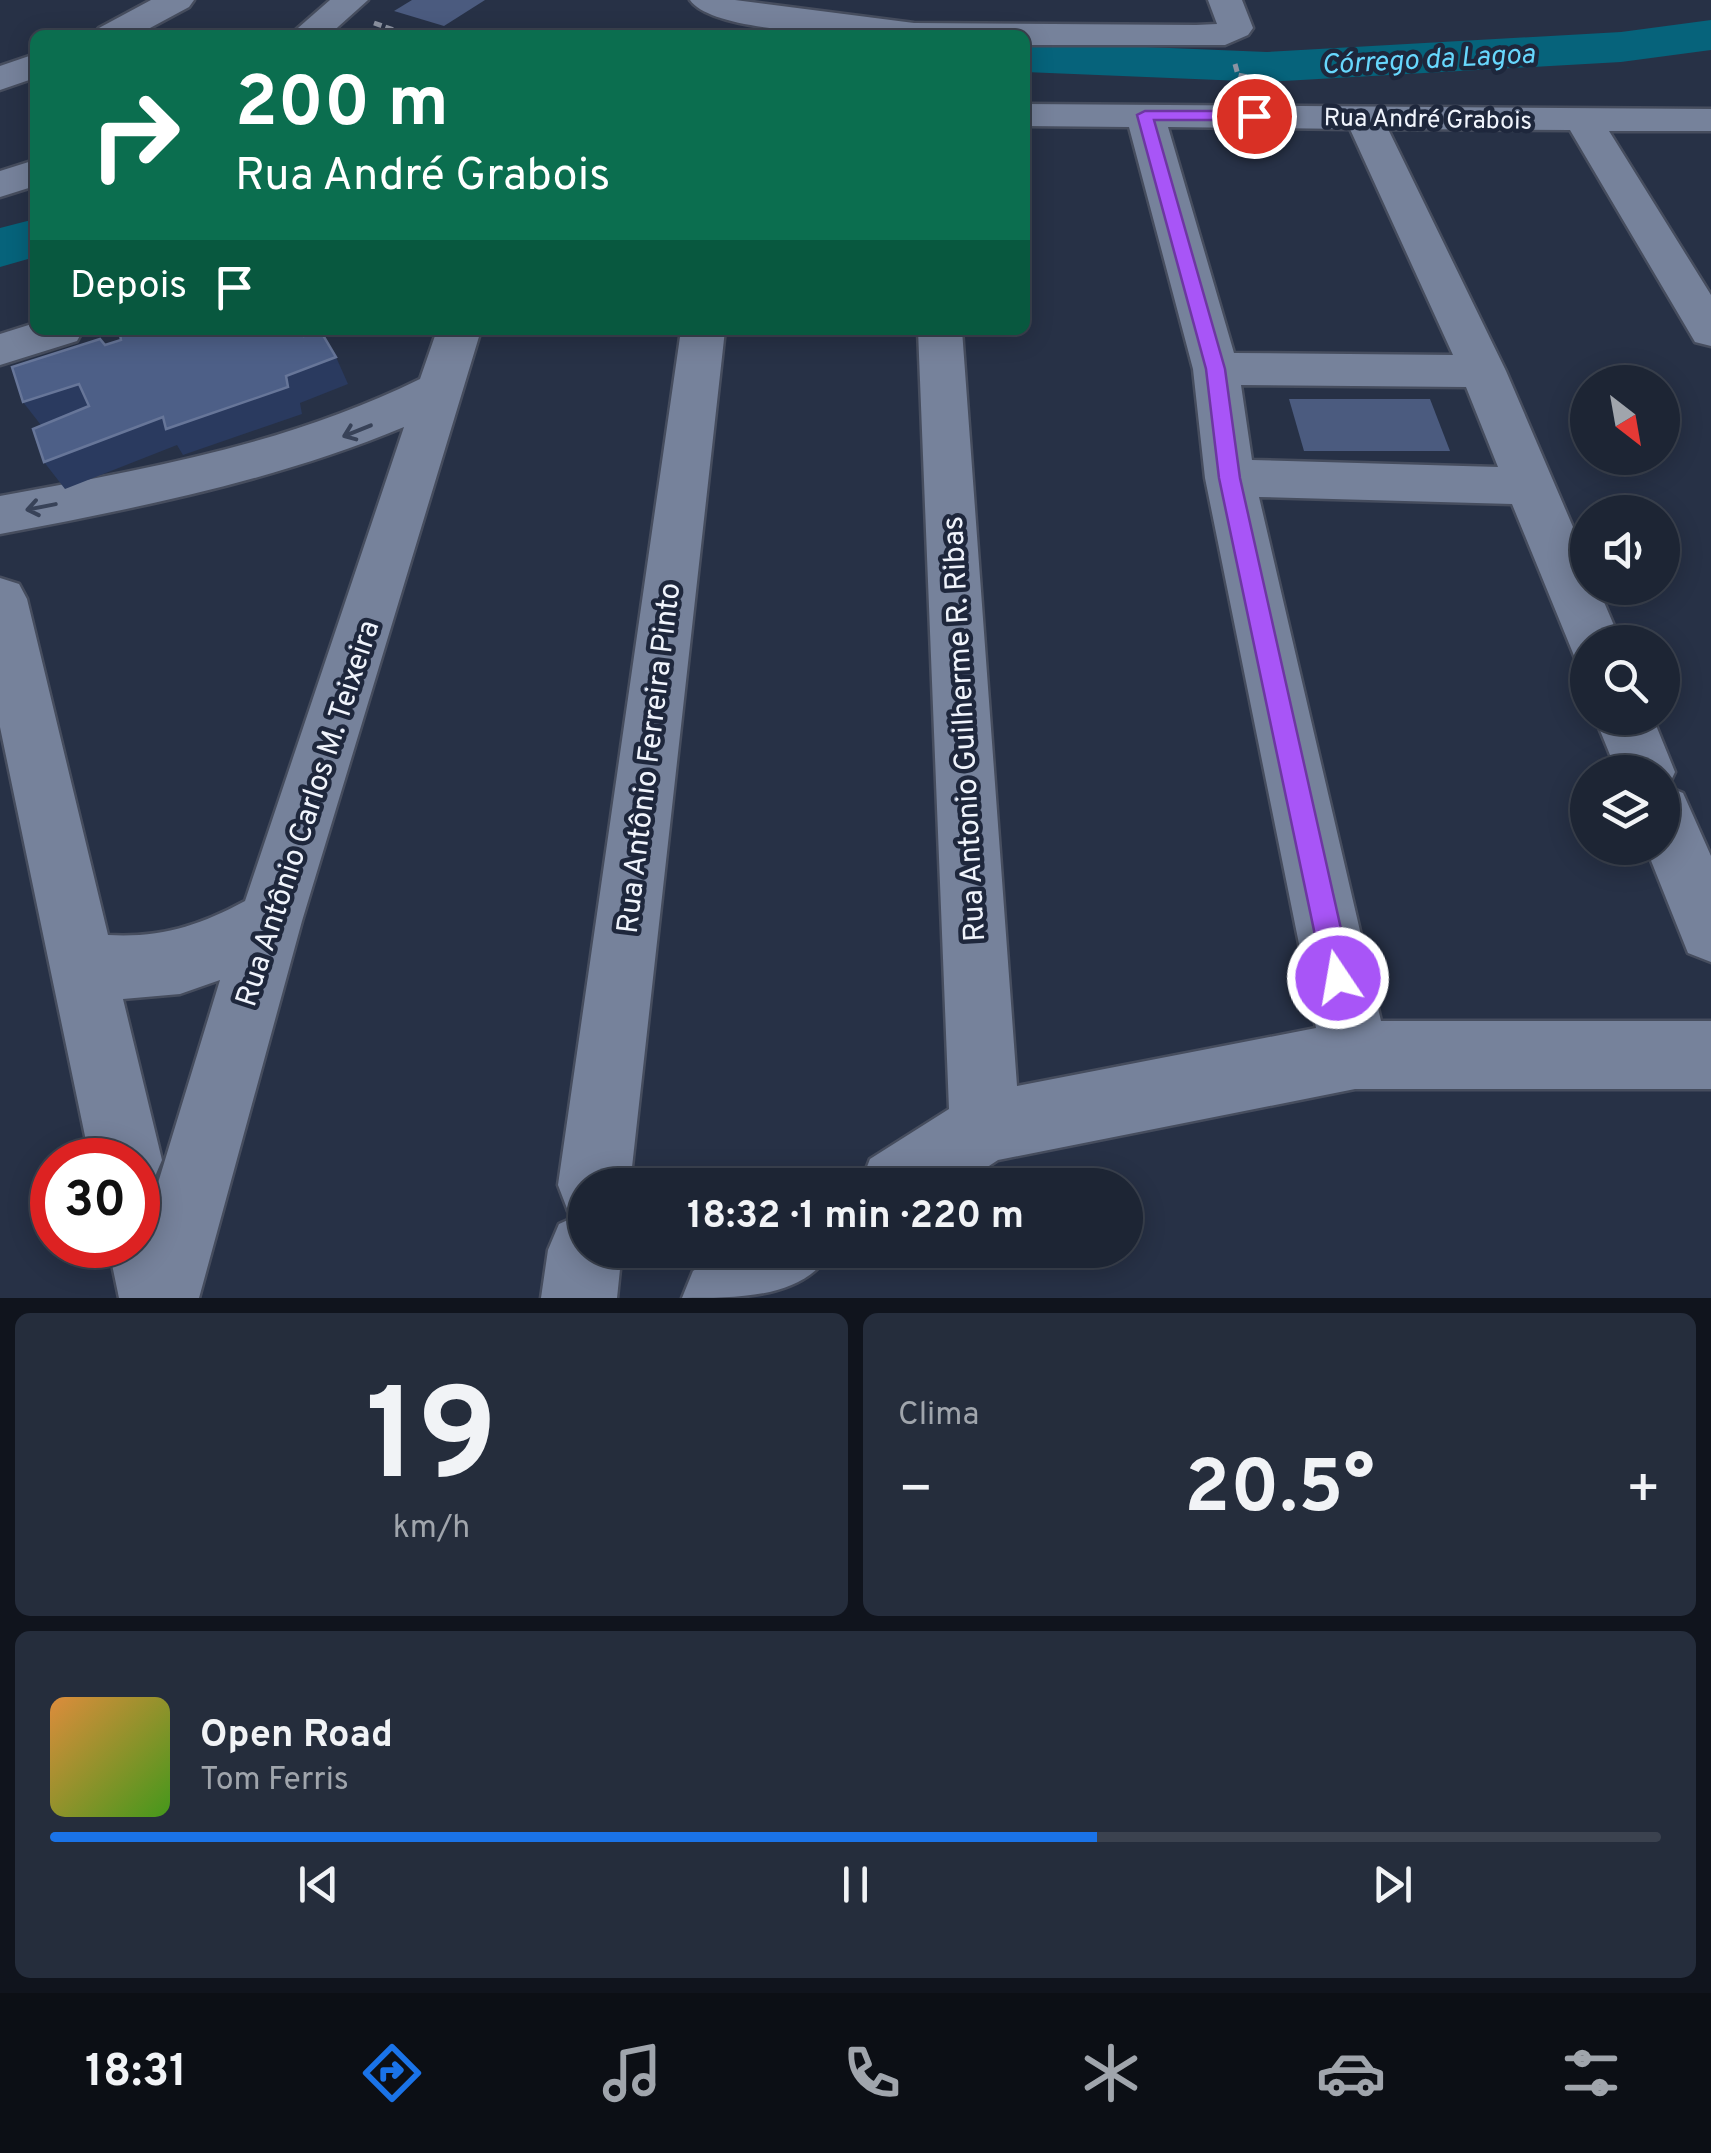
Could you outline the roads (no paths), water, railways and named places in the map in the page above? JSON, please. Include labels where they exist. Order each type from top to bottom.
[{"type":"street","points":[[120,30],[177,0]]},
{"type":"street","points":[[314,30],[352,0]]},
{"type":"street","points":[[707,0],[734,12],[881,30]]},
{"type":"street","points":[[1030,35],[1225,34],[1236,28],[1225,0]]},
{"type":"street","points":[[0,79],[30,67]]},
{"type":"street","name":"Rua André Grabois","points":[[1030,115],[1711,120]]},
{"type":"street","points":[[1145,115],[1216,369],[1230,478],[1355,1055]]},
{"type":"street","points":[[1363,116],[1482,371],[1587,625]]},
{"type":"street","points":[[1583,120],[1711,330]]},
{"type":"street","points":[[0,186],[30,174]]},
{"type":"street","points":[[0,350],[46,335]]},
{"type":"street","name":"Rua Antônio Carlos M. Teixeira","points":[[159,1298],[270,922],[459,335]]},
{"type":"street","name":"Rua Antônio Ferreira Pinto","points":[[596,1168],[702,335]]},
{"type":"street","name":"Rua Antonio Guilherme R. Ribas","points":[[940,335],[985,1128]]},
{"type":"street","points":[[1216,369],[1482,371]]},
{"type":"street","points":[[0,515],[220,472],[304,450],[387,418],[444,387]]},
{"type":"street","points":[[1230,478],[1530,486]]},
{"type":"street","points":[[0,599],[121,1138]]},
{"type":"street","points":[[1680,856],[1711,931]]},
{"type":"street","points":[[82,964],[141,971],[182,965],[270,922]]},
{"type":"street","points":[[923,1168],[985,1128],[1355,1055],[1711,1054]]},
{"type":"street","points":[[152,1268],[159,1298]]},
{"type":"street","points":[[579,1298],[583,1268]]},
{"type":"street","points":[[720,1298],[767,1268]]},
{"type":"waterway","name":"Córrego da Lagoa","points":[[1030,57],[1267,67],[1621,47],[1711,35]]},
{"type":"waterway","name":"Córrego da Lagoa","points":[[0,248],[30,239]]}]
